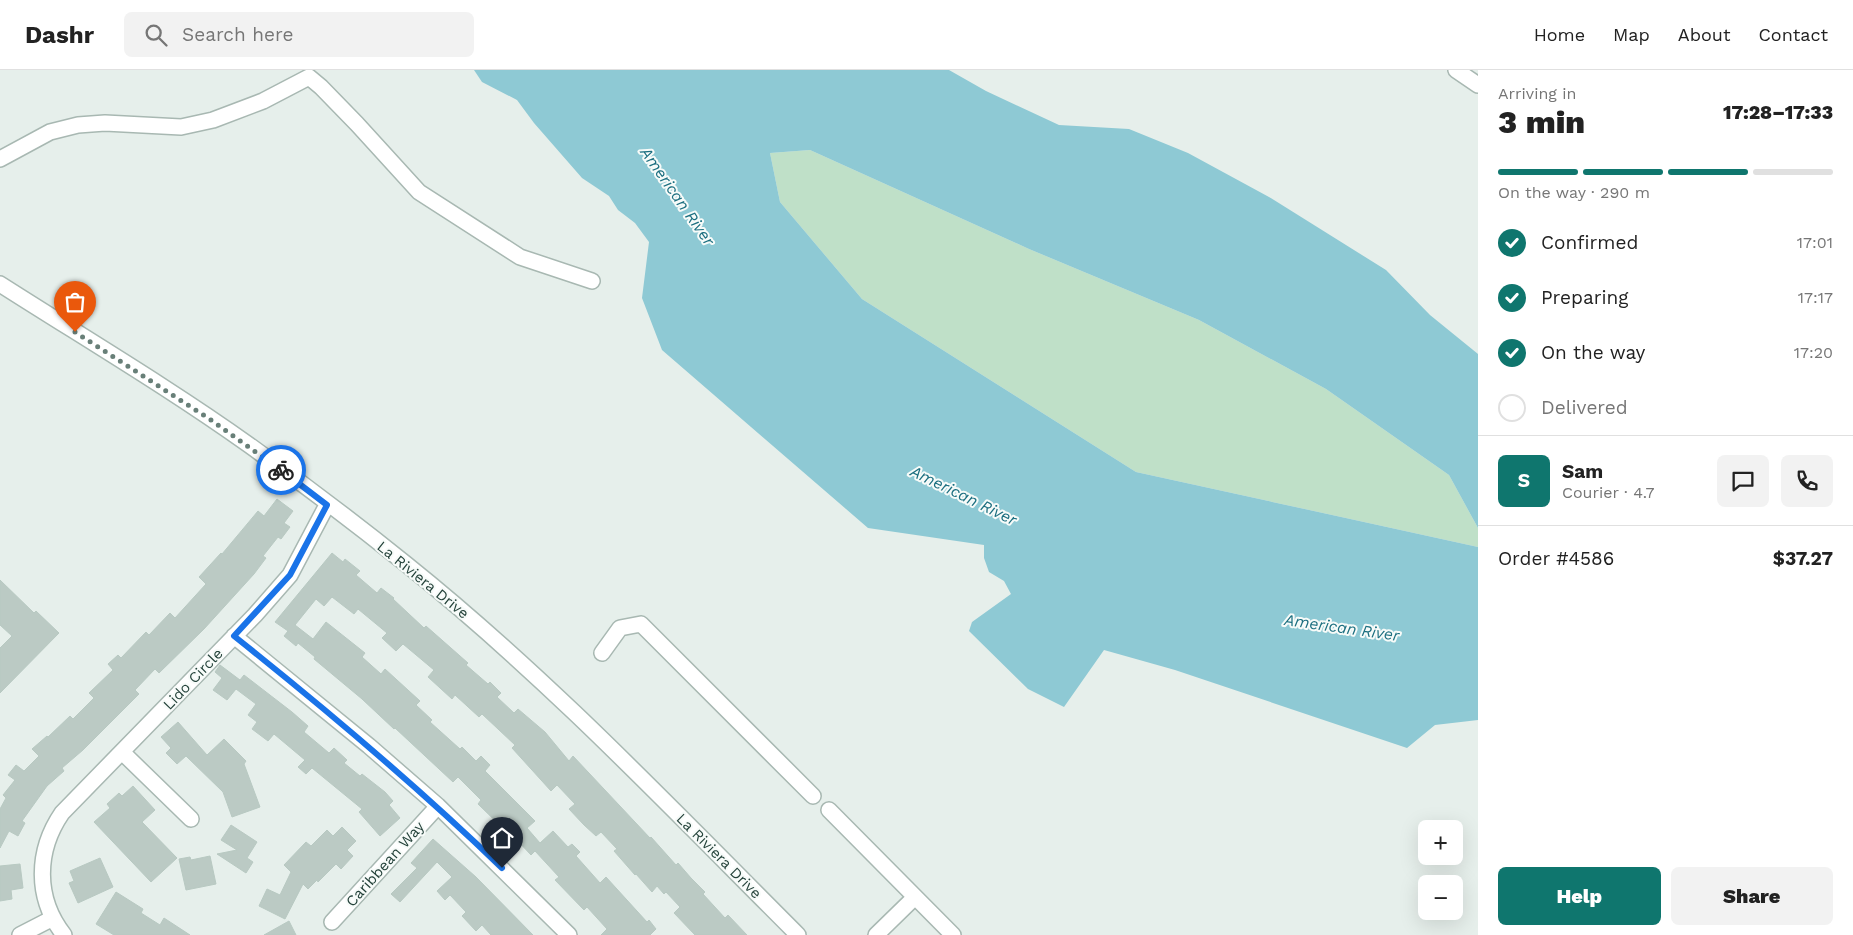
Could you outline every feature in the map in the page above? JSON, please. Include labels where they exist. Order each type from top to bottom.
[{"type":"street","points":[[1456,70],[1478,85]]},
{"type":"street","points":[[0,159],[50,132],[78,124],[105,123],[181,127],[213,120],[263,102],[307,73],[357,124],[418,192],[520,256],[592,281]]},
{"type":"street","name":"La Riviera Drive","points":[[0,284],[249,445],[405,564],[480,626],[553,692],[798,935]]},
{"type":"street","name":"Lido Circle","points":[[64,935],[52,918],[45,900],[42,880],[43,860],[48,840],[62,813],[234,636],[290,575],[327,505]]},
{"type":"street","points":[[602,653],[620,628],[641,624],[814,796]]},
{"type":"street","points":[[234,636],[369,746],[438,806],[568,935]]},
{"type":"street","points":[[122,752],[191,819]]},
{"type":"street","name":"Caribbean Way","points":[[332,922],[438,806]]},
{"type":"street","points":[[829,810],[953,935]]},
{"type":"street","points":[[876,935],[915,897]]},
{"type":"street","points":[[20,935],[52,918]]},
{"type":"green space","points":[[810,150],[1029,249],[1199,320],[1326,389],[1449,475],[1478,528],[1478,547],[1136,472],[862,299],[780,202],[770,153]]},
{"type":"water","name":"American River","points":[[474,70],[949,70],[986,91],[1059,125],[1129,129],[1188,153],[1269,197],[1386,270],[1430,315],[1478,354],[1478,528],[1449,475],[1326,389],[1199,320],[1029,249],[810,150],[770,153],[780,202],[862,299],[1136,472],[1478,547],[1478,720],[1435,725],[1407,748],[1175,670],[1104,650],[1064,707],[1028,689],[969,631],[972,622],[1011,594],[1004,581],[989,572],[984,558],[984,545],[868,528],[662,350],[642,298],[649,242],[635,223],[618,210],[609,196],[582,178],[534,123],[517,100],[482,82]]},
{"type":"building","points":[[277,499],[293,511],[284,523],[290,527],[281,539],[278,537],[263,556],[266,558],[254,574],[204,629],[159,673],[155,669],[135,690],[139,694],[83,750],[62,768],[64,771],[47,786],[22,821],[25,823],[18,836],[9,831],[0,848],[0,809],[6,798],[3,795],[15,780],[8,775],[16,765],[24,771],[39,756],[32,749],[70,716],[73,719],[94,698],[89,693],[113,670],[108,664],[118,655],[121,658],[146,632],[149,635],[170,613],[175,618],[206,584],[199,577],[222,554],[258,511],[264,516]]},
{"type":"building","points":[[332,553],[343,562],[345,559],[360,571],[356,575],[377,593],[381,588],[394,598],[424,628],[426,626],[468,663],[466,665],[488,684],[490,682],[501,693],[497,697],[514,713],[518,709],[545,732],[569,761],[573,756],[676,865],[678,863],[705,892],[703,894],[725,918],[728,915],[747,935],[695,935],[674,913],[680,907],[666,892],[664,894],[657,886],[652,892],[614,851],[617,849],[601,832],[596,836],[569,809],[575,804],[557,785],[551,791],[512,748],[515,745],[482,714],[479,717],[455,695],[452,699],[428,677],[434,670],[403,644],[396,651],[382,638],[387,633],[358,609],[354,614],[332,597],[324,606],[316,599],[295,625],[313,639],[326,622],[365,653],[362,657],[381,674],[385,669],[420,701],[416,705],[432,720],[430,722],[460,749],[462,747],[476,761],[481,756],[490,765],[485,771],[535,821],[527,828],[540,843],[553,831],[568,847],[572,844],[580,852],[576,856],[600,883],[606,877],[647,922],[649,920],[656,929],[650,935],[601,935],[607,929],[587,907],[584,910],[555,880],[559,877],[535,851],[531,855],[478,804],[481,800],[458,777],[453,782],[395,728],[314,659],[315,657],[298,643],[296,646],[284,636],[288,631],[275,622]]},
{"type":"building","points":[[0,580],[34,613],[36,611],[59,633],[0,693],[0,648],[12,636],[0,625]]},
{"type":"building","points":[[220,665],[240,680],[244,675],[292,712],[308,726],[304,732],[329,753],[334,748],[347,760],[344,763],[385,792],[393,801],[389,805],[400,818],[380,836],[359,812],[362,809],[312,768],[306,774],[298,767],[305,760],[274,734],[268,741],[252,729],[257,722],[248,715],[256,704],[236,689],[227,700],[213,690],[222,678],[215,672]]},
{"type":"building","points":[[178,722],[207,755],[224,739],[246,761],[244,764],[260,807],[232,817],[223,792],[186,756],[177,764],[166,753],[171,748],[161,737]]},
{"type":"building","points":[[133,786],[155,810],[142,822],[177,858],[151,882],[94,822],[110,808],[107,804],[119,793],[122,796]]},
{"type":"building","points":[[231,825],[257,842],[247,858],[253,862],[246,873],[217,854],[237,850],[221,840]]},
{"type":"building","points":[[342,827],[356,841],[347,850],[353,856],[341,869],[336,864],[308,889],[303,884],[285,919],[259,906],[267,889],[280,895],[291,872],[284,865],[306,842],[311,846],[327,830],[333,836]]},
{"type":"building","points":[[433,839],[476,877],[533,935],[491,935],[482,925],[476,931],[462,916],[466,912],[450,895],[445,900],[437,891],[452,877],[437,862],[400,902],[391,894],[417,868],[411,863]]},
{"type":"building","points":[[210,856],[216,884],[186,890],[179,859],[190,857],[191,860]]},
{"type":"building","points":[[100,858],[113,887],[78,903],[69,883],[74,881],[70,871]]},
{"type":"building","points":[[20,864],[23,888],[11,890],[12,899],[0,901],[0,866]]},
{"type":"building","points":[[116,892],[143,909],[141,913],[160,925],[164,918],[190,935],[114,935],[96,924]]},
{"type":"building","points":[[289,921],[296,935],[264,935]]},
{"type":"way so far","points":[[75,332],[249,445],[281,470]]},
{"type":"route","points":[[281,470],[327,505],[290,575],[234,636],[369,746],[438,806],[502,868]]}]
